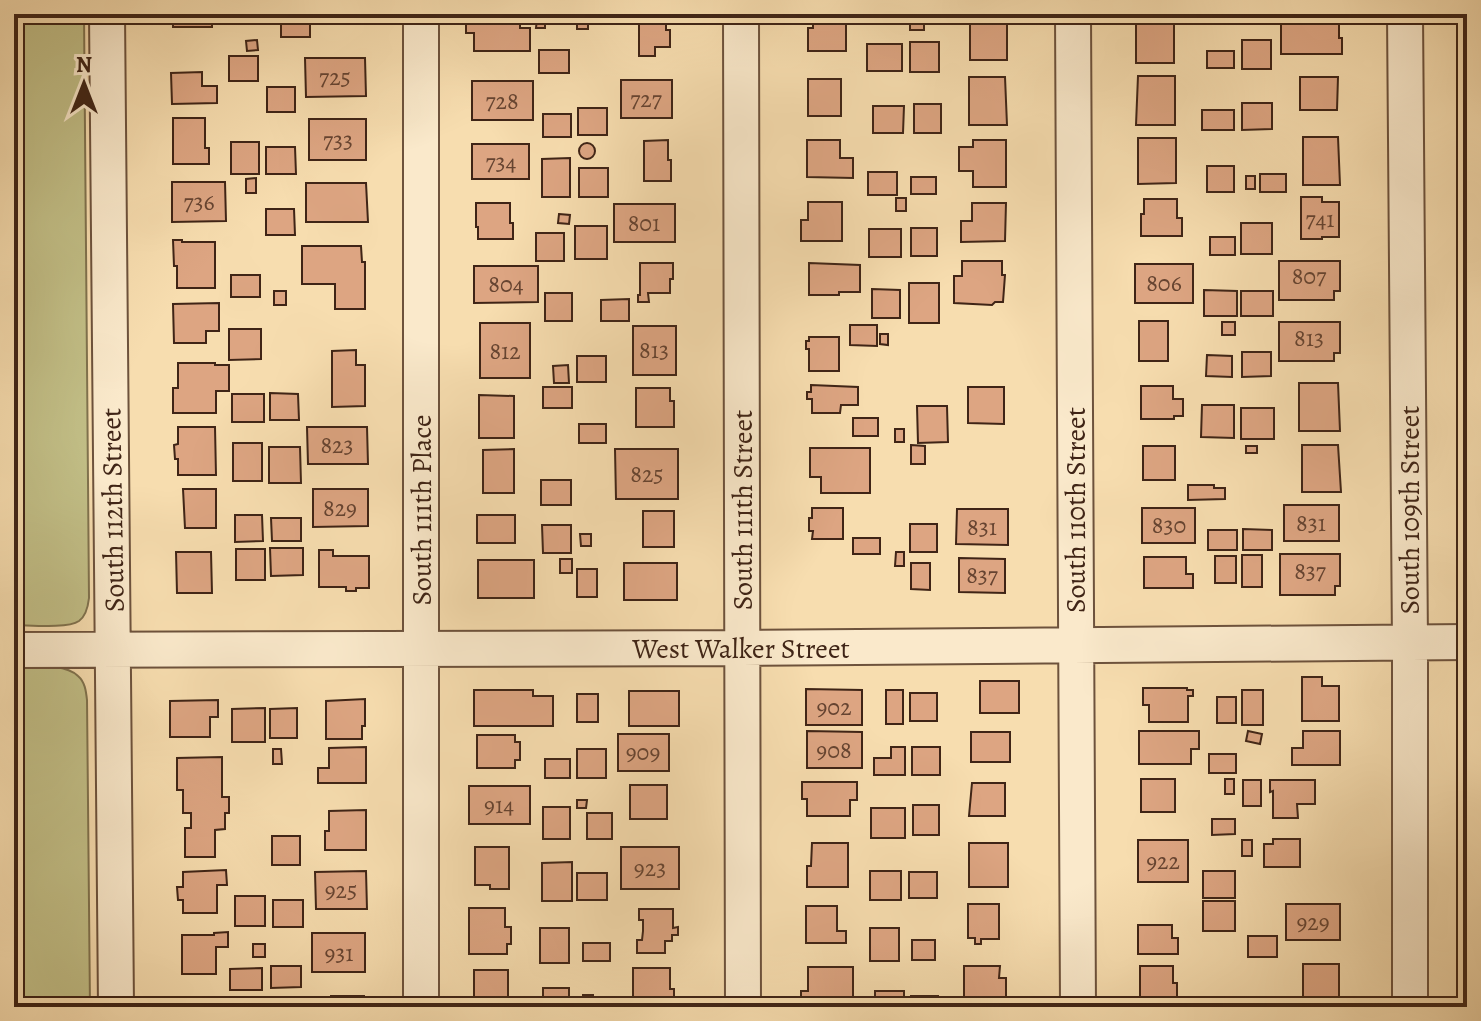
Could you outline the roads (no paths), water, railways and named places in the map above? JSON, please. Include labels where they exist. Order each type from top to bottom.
[{"type":"street","name":"South 112th Street","points":[[107,14],[116,1007]]},
{"type":"street","name":"South 111th Place","points":[[421,14],[421,1007]]},
{"type":"street","name":"South 111th Street","points":[[741,14],[743,1007]]},
{"type":"street","name":"South 110th Street","points":[[1073,14],[1078,1007]]},
{"type":"street","name":"South 109th Street","points":[[1405,14],[1410,1007]]},
{"type":"street","name":"West Walker Street","points":[[14,650],[1467,642]]}]
